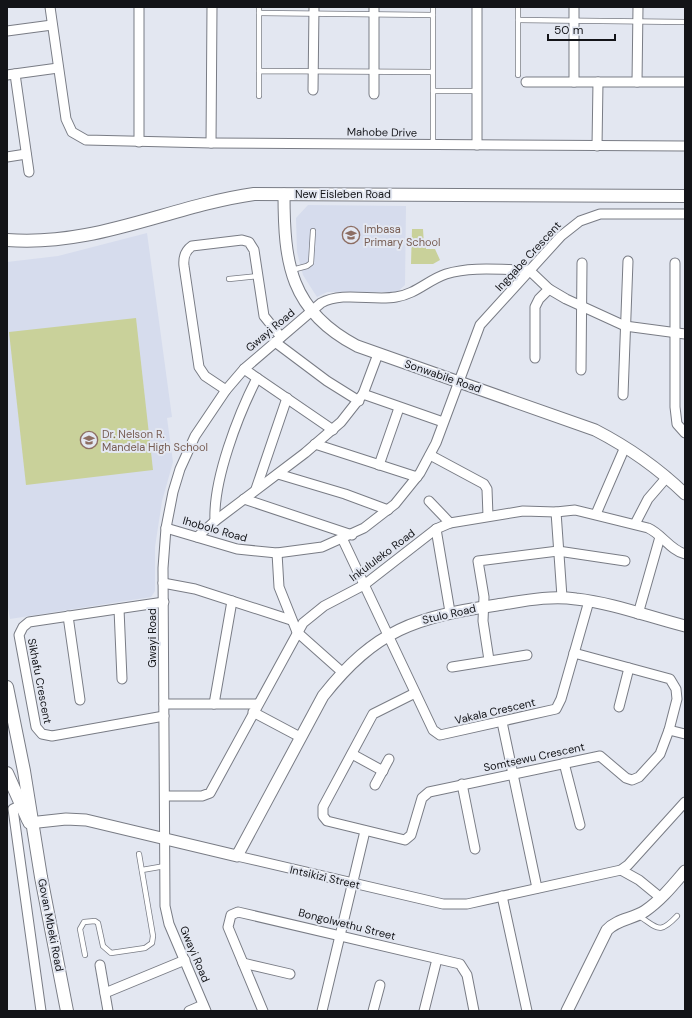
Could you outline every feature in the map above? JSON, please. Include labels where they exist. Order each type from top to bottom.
[{"type":"main road","name":"New Eisleben Road","points":[[7,240],[56,240],[81,237],[102,233],[231,198],[254,194],[685,196]]},
{"type":"main road","name":"Govan Mbeki Road","points":[[7,687],[67,1011]]},
{"type":"main road","name":"Govan Mbeki Road","points":[[7,772],[21,805],[31,823]]},
{"type":"street","points":[[29,172],[11,75],[58,68],[50,7]]},
{"type":"street","points":[[139,7],[139,142]]},
{"type":"street","points":[[211,143],[212,7]]},
{"type":"street","points":[[477,7],[477,144]]},
{"type":"street","points":[[574,7],[574,82]]},
{"type":"street","points":[[637,82],[638,7]]},
{"type":"street","points":[[313,90],[314,10]]},
{"type":"street","points":[[374,10],[374,94]]},
{"type":"street","points":[[7,32],[52,25]]},
{"type":"street","name":"Mahobe Drive","points":[[58,68],[69,129],[79,138],[95,141],[685,146]]},
{"type":"street","points":[[526,82],[685,82]]},
{"type":"street","points":[[597,146],[598,82]]},
{"type":"street","points":[[7,157],[26,154]]},
{"type":"street","name":"Sonwabile Road","points":[[284,194],[285,244],[290,270],[306,304],[326,326],[345,340],[378,354],[595,430],[626,447],[667,477],[685,494]]},
{"type":"street","name":"Ingqabe Crescent","points":[[457,381],[480,325],[529,270],[571,227],[591,217],[610,213],[685,214]]},
{"type":"street","points":[[226,390],[206,376],[198,367],[184,266],[185,254],[192,246],[245,240],[253,247],[264,316],[278,340],[327,381],[361,398],[443,422]]},
{"type":"street","points":[[623,395],[628,261]]},
{"type":"street","points":[[581,370],[582,263]]},
{"type":"street","points":[[676,263],[675,418],[678,426],[685,434]]},
{"type":"street","points":[[529,270],[549,289],[581,307],[625,326],[675,334],[685,334]]},
{"type":"street","name":"Gwayi Road","points":[[205,1008],[166,915],[164,838],[163,582],[166,528],[173,492],[188,449],[205,419],[226,390],[244,369],[321,304],[333,298],[385,298],[406,295],[415,292],[444,275],[456,271],[529,270]]},
{"type":"street","points":[[535,358],[535,307],[539,299],[549,289]]},
{"type":"street","points":[[197,537],[215,521],[278,474],[333,430],[361,398],[378,354]]},
{"type":"street","points":[[244,369],[333,430]]},
{"type":"street","points":[[215,521],[214,511],[219,482],[241,412],[257,378]]},
{"type":"street","name":"Ihobolo Road","points":[[166,528],[236,549],[277,553],[308,550],[342,538],[364,528],[388,510],[409,489],[417,477],[430,455],[457,381]]},
{"type":"street","points":[[256,490],[287,398]]},
{"type":"street","points":[[379,465],[399,408]]},
{"type":"street","points":[[315,444],[417,477]]},
{"type":"street","points":[[596,514],[626,447]]},
{"type":"street","points":[[430,455],[484,484],[486,489],[488,516]]},
{"type":"street","points":[[278,474],[345,494],[388,510]]},
{"type":"street","points":[[635,524],[648,498],[667,477]]},
{"type":"street","points":[[244,499],[352,534]]},
{"type":"street","points":[[429,501],[450,523]]},
{"type":"street","name":"Inkululeko Road","points":[[165,796],[202,796],[210,793],[297,632],[314,612],[364,585],[436,529],[450,523],[523,510],[556,512],[575,510],[635,524],[653,530],[677,551],[685,554]]},
{"type":"street","points":[[556,512],[562,597]]},
{"type":"street","points":[[436,529],[450,612]]},
{"type":"street","points":[[638,614],[660,537]]},
{"type":"street","name":"Vakala Crescent","points":[[342,538],[433,730],[440,735],[502,722],[556,708],[561,699],[589,601]]},
{"type":"street","points":[[489,660],[483,621],[484,597],[478,561],[558,551],[625,562]]},
{"type":"street","points":[[277,553],[279,588],[297,632],[342,672]]},
{"type":"street","points":[[163,582],[195,590],[291,620]]},
{"type":"street","name":"Stulo Road","points":[[237,856],[323,696],[342,672],[362,653],[388,635],[419,621],[450,612],[529,600],[562,597],[589,601],[685,626]]},
{"type":"street","name":"Sikhafu Crescent","points":[[164,602],[30,622],[25,624],[19,632],[38,732],[45,736],[52,736],[164,716]]},
{"type":"street","points":[[214,704],[232,602]]},
{"type":"street","points":[[119,609],[122,679]]},
{"type":"street","points":[[68,616],[80,700]]},
{"type":"street","name":"Somtsewu Crescent","points":[[415,693],[373,714],[324,807],[322,813],[324,819],[330,822],[402,840],[412,836],[424,795],[462,784],[564,762],[600,756],[626,778],[632,780],[639,777],[660,754],[669,730],[677,699],[676,689],[670,679],[574,653]]},
{"type":"street","points":[[452,667],[527,655]]},
{"type":"street","points":[[619,707],[629,668]]},
{"type":"street","points":[[164,704],[214,704],[256,708],[300,737]]},
{"type":"street","points":[[502,722],[537,888]]},
{"type":"street","points":[[669,730],[685,734]]},
{"type":"street","points":[[352,754],[383,771]]},
{"type":"street","points":[[375,785],[389,759]]},
{"type":"street","points":[[564,762],[580,825]]},
{"type":"street","points":[[462,784],[475,849]]},
{"type":"street","points":[[661,898],[639,880],[621,870],[628,865],[685,802]]},
{"type":"street","points":[[21,805],[13,809],[41,1011]]},
{"type":"street","name":"Intsikizi Street","points":[[31,823],[66,819],[86,820],[353,883],[454,905],[621,870]]},
{"type":"street","points":[[322,1011],[365,831]]},
{"type":"street","points":[[567,1011],[607,930],[617,922],[637,915],[661,898],[685,871]]},
{"type":"street","points":[[502,896],[527,1011]]},
{"type":"street","name":"Bongolwethu Street","points":[[263,1011],[228,927],[231,915],[238,912],[460,964],[465,969],[474,1011]]},
{"type":"street","points":[[424,1011],[437,959]]},
{"type":"street","points":[[105,993],[185,960]]},
{"type":"street","points":[[243,963],[290,974]]},
{"type":"street","points":[[100,964],[108,1011]]},
{"type":"street","points":[[374,1011],[380,985]]},
{"type":"street","points":[[189,1011],[205,1008]]},
{"type":"lane","points":[[259,7],[259,96]]},
{"type":"lane","points":[[433,7],[433,145]]},
{"type":"lane","points":[[518,7],[518,75]]},
{"type":"lane","points":[[259,13],[314,10],[374,10],[433,14]]},
{"type":"lane","points":[[518,20],[685,22]]},
{"type":"lane","points":[[259,71],[432,72]]},
{"type":"lane","points":[[433,91],[477,91]]},
{"type":"lane","points":[[290,270],[307,266],[311,263],[313,231]]},
{"type":"lane","points":[[229,280],[258,276]]},
{"type":"lane","points":[[85,955],[81,927],[83,923],[88,922],[95,921],[99,924],[103,946],[108,952],[114,953],[145,948],[150,945],[153,936],[139,854]]},
{"type":"lane","points":[[142,870],[165,866]]},
{"type":"lane","points":[[637,915],[657,927],[662,928],[667,927],[677,916]]},
{"type":"shaded area","name":"Imbasa Primary School","points":[[308,205],[406,206],[405,285],[397,292],[327,292],[317,297],[303,275],[297,252],[296,218]]},
{"type":"shaded area","name":"Dr. Nelson R. Mandela High School","points":[[147,233],[172,417],[167,418],[173,462],[162,501],[155,547],[155,591],[151,597],[10,619],[7,602],[7,262],[58,256]]},
{"type":"green space","points":[[412,229],[423,229],[424,245],[426,245],[426,249],[435,249],[440,260],[433,264],[411,264]]},
{"type":"green space","points":[[136,318],[153,470],[26,485],[9,332]]},
{"type":"place","name":"Imbasa Primary School","points":[[351,235]]},
{"type":"place","name":"Dr. Nelson R. Mandela High School","points":[[89,440]]}]
